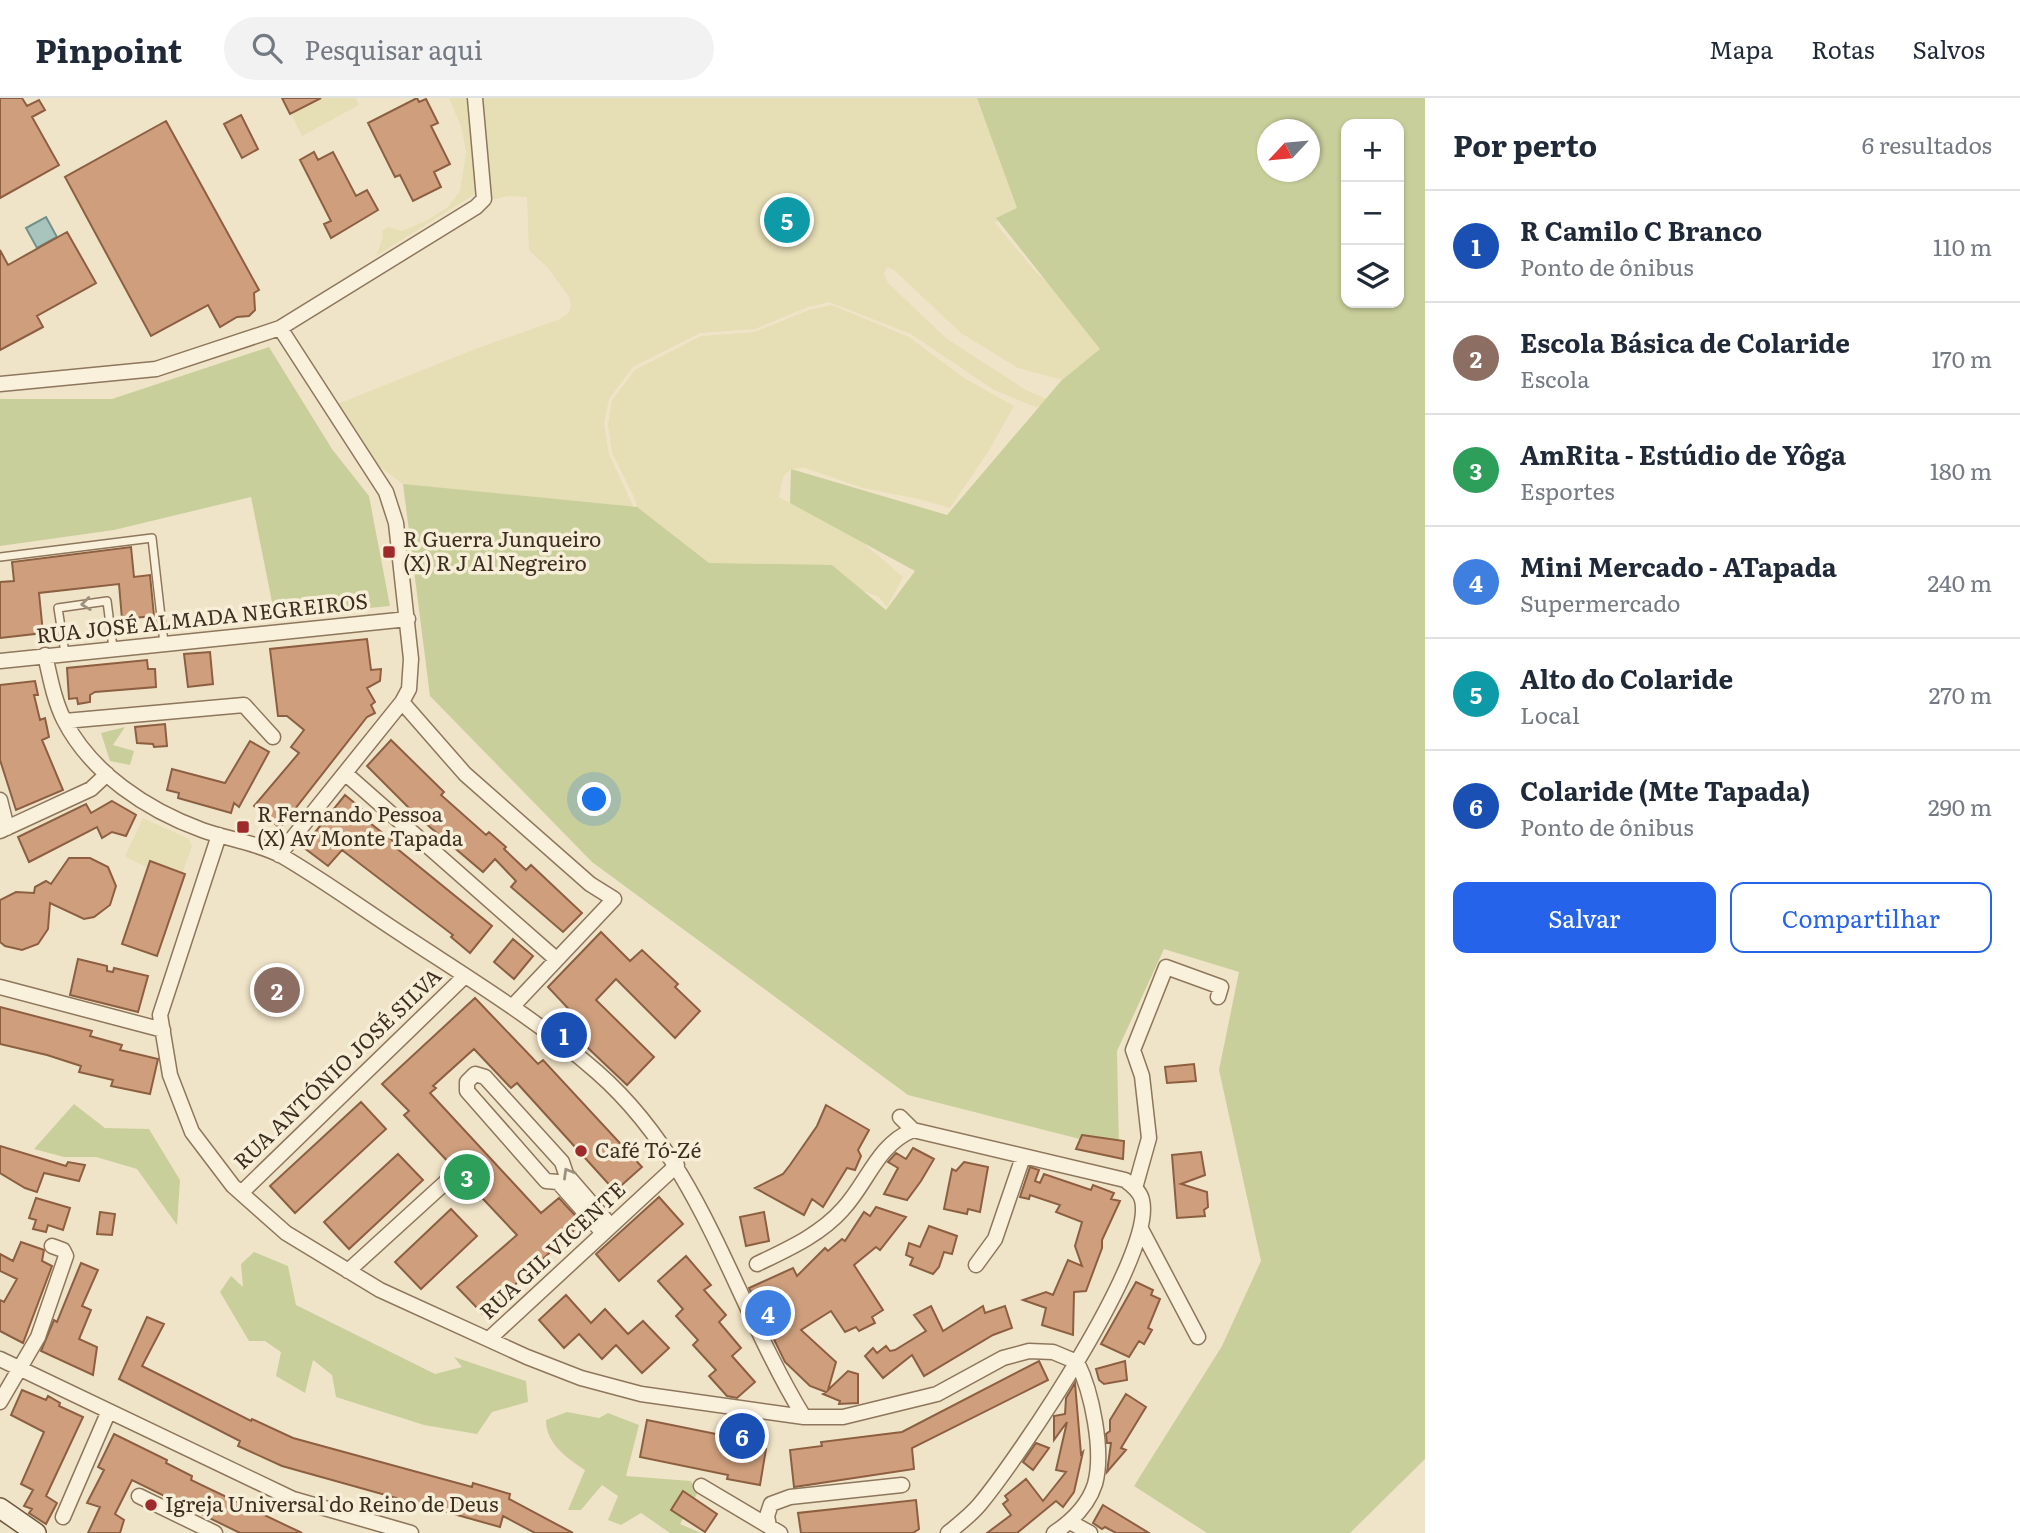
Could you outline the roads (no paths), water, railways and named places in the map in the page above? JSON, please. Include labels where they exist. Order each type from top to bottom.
[{"type":"main road","points":[[0,1508],[36,1533]]},
{"type":"main road","points":[[0,1521],[17,1533]]},
{"type":"street","points":[[0,384],[156,369],[280,328],[477,207],[484,200],[475,98]]},
{"type":"street","points":[[279,855],[346,774],[402,702],[409,688],[408,619],[396,523],[386,492],[280,328]]},
{"type":"street","name":"RUA JOSÉ ALMADA NEGREIROS","points":[[0,661],[408,619]]},
{"type":"street","points":[[45,655],[54,696],[65,721],[95,763],[107,774],[150,806],[179,822],[279,855],[512,1007],[598,1073],[652,1129],[677,1165],[706,1218],[769,1354],[804,1417]]},
{"type":"street","points":[[402,702],[465,774],[590,884],[614,899],[512,1007]]},
{"type":"street","points":[[65,721],[244,705],[273,737]]},
{"type":"street","points":[[0,800],[4,830],[91,789],[107,774]]},
{"type":"street","points":[[346,774],[556,959]]},
{"type":"street","points":[[219,835],[160,1015],[170,1075],[192,1132],[241,1193],[286,1233],[380,1290],[581,1378],[641,1394],[804,1417],[843,1417],[937,1394],[1003,1358],[1029,1351],[1053,1352],[1077,1362],[1088,1385],[1097,1451],[1095,1483],[1085,1504],[1070,1522],[1054,1533]]},
{"type":"street","points":[[1135,1188],[1149,1138],[1142,1076],[1133,1050],[1166,967],[1221,987],[1218,996]]},
{"type":"street","name":"RUA ANTÓNIO JOSÉ SILVA","points":[[241,1193],[465,976]]},
{"type":"street","points":[[0,987],[163,1030]]},
{"type":"street","points":[[474,1074],[485,1077],[562,1162],[566,1174],[607,1229],[558,1182],[546,1181],[467,1091],[467,1082],[474,1074]]},
{"type":"street","points":[[900,1117],[913,1130],[1107,1174],[1135,1188],[1142,1199],[1141,1229],[1127,1270],[1077,1362],[978,1506],[948,1533]]},
{"type":"street","points":[[757,1264],[815,1234],[843,1210],[895,1137],[913,1130]]},
{"type":"street","points":[[976,1265],[995,1239],[1023,1157]]},
{"type":"street","name":"RUA GIL VICENTE","points":[[489,1339],[677,1165]]},
{"type":"street","points":[[348,1271],[448,1180]]},
{"type":"street","points":[[1141,1229],[1198,1337]]},
{"type":"street","points":[[0,1402],[38,1337],[66,1256],[63,1250],[52,1246]]},
{"type":"street","points":[[0,1359],[108,1413],[293,1499],[411,1533]]},
{"type":"street","points":[[62,1517],[108,1413]]},
{"type":"street","points":[[774,1530],[767,1516],[771,1504],[790,1497],[902,1485]]},
{"type":"street","points":[[701,1486],[774,1530]]},
{"type":"street","points":[[139,1496],[215,1533]]},
{"type":"street","points":[[1070,1522],[1090,1533]]},
{"type":"lane","points":[[0,557],[152,538],[164,643]]},
{"type":"lane","points":[[65,653],[58,608],[107,601],[113,648]]},
{"type":"water","points":[[46,217],[57,237],[37,248],[26,228]]},
{"type":"place","name":"Alto do Colaride","points":[[787,220]]},
{"type":"place","name":"R Guerra Junqueiro (X) R J Al Negreiro","points":[[389,552]]},
{"type":"place","name":"R Fernando Pessoa (X) Av Monte Tapada","points":[[243,827]]},
{"type":"place","name":"Escola Básica de Colaride","points":[[277,990]]},
{"type":"place","name":"R Camilo C Branco","points":[[564,1035]]},
{"type":"place","name":"Café Tó-Zé","points":[[581,1151]]},
{"type":"place","name":"AmRita - Estúdio de Yôga","points":[[467,1177]]},
{"type":"place","name":"Mini Mercado - ATapada","points":[[768,1313]]},
{"type":"place","name":"Colaride (Mte Tapada)","points":[[742,1436]]},
{"type":"place","name":"Igreja Universal do Reino de Deus","points":[[151,1505]]}]
